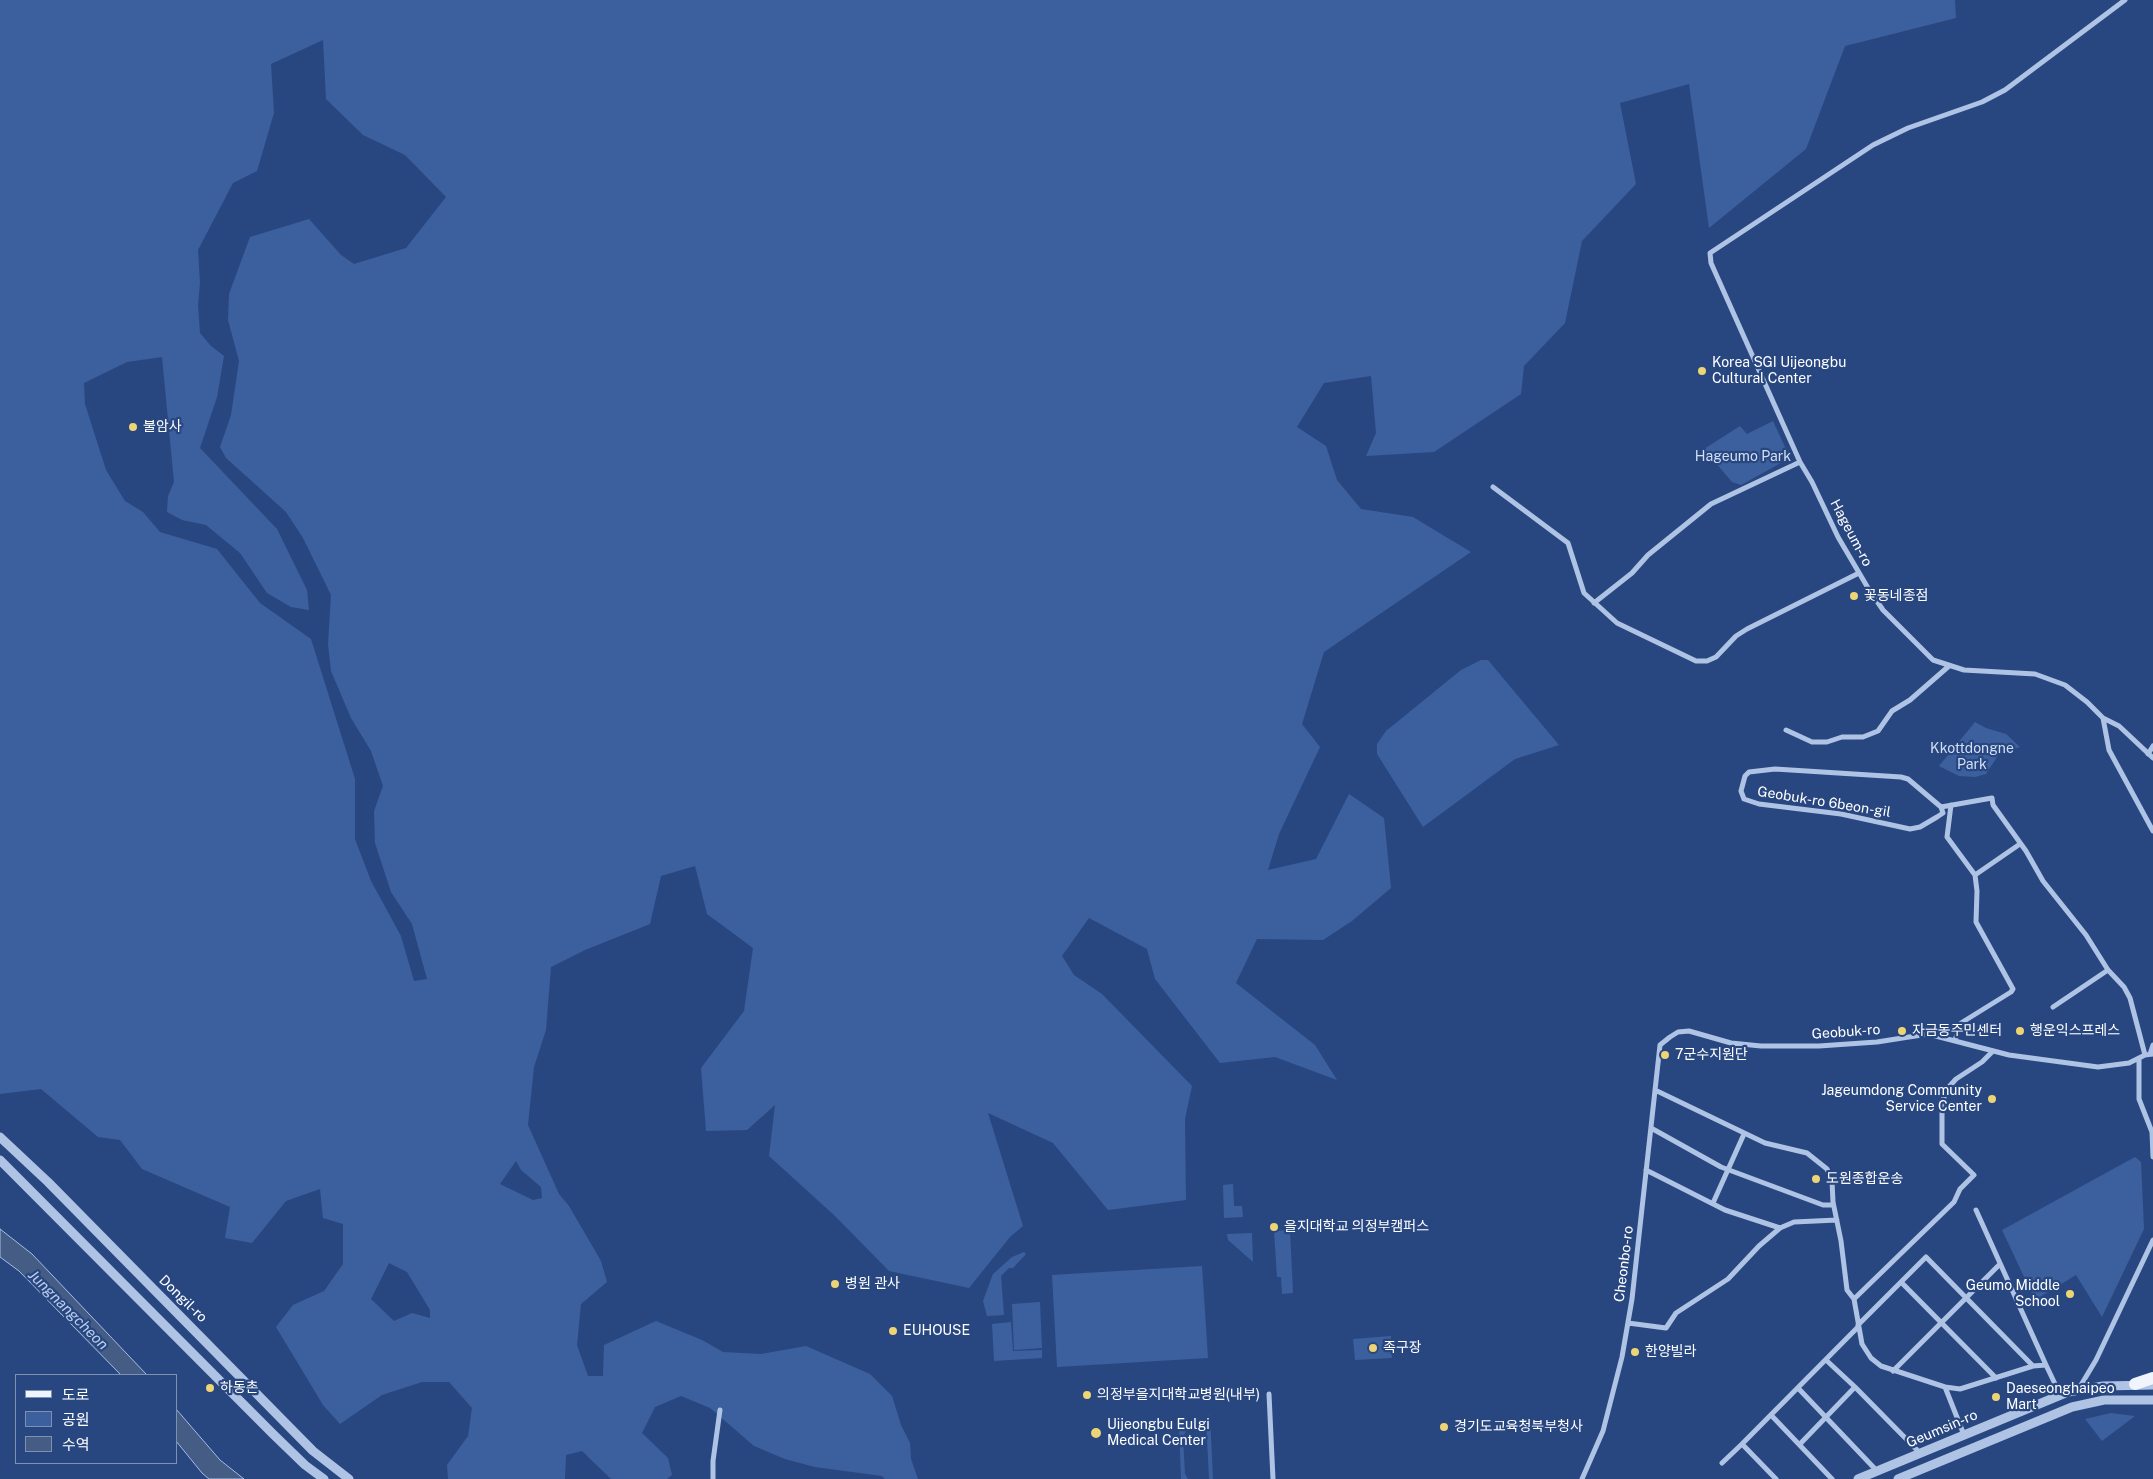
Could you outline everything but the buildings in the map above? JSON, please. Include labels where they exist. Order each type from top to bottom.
[{"type":"main road","points":[[2135,1384],[2153,1378]]},
{"type":"street","name":"Hageum-ro","points":[[2125,0],[2005,90],[1982,102],[1908,128],[1873,145],[1710,253],[1711,263],[1800,462],[1859,573],[1883,610],[1933,660],[1964,670],[2035,674],[2065,685],[2087,702],[2103,718],[2118,726],[2151,756]]},
{"type":"street","points":[[1594,602],[1632,573],[1648,555],[1711,504],[1800,462]]},
{"type":"street","points":[[1493,487],[1568,543],[1584,593],[1617,623],[1696,661],[1707,661],[1723,652],[1736,636],[1747,629],[1859,573]]},
{"type":"street","points":[[1786,730],[1812,742],[1827,742],[1842,736],[1863,737],[1878,731],[1892,711],[1910,700],[1949,666]]},
{"type":"street","points":[[2103,718],[2109,750],[2153,831]]},
{"type":"street","points":[[2151,756],[2153,746]]},
{"type":"street","name":"Geobuk-ro 6beon-gil","points":[[1768,769],[1901,776],[1908,779],[1941,807],[1943,812],[1937,817],[1920,827],[1910,829],[1841,814],[1759,804],[1744,799],[1741,791],[1745,776],[1749,772],[1768,769]]},
{"type":"street","points":[[1941,807],[1992,798],[1993,805],[2043,881],[2086,935],[2108,970],[2117,978],[2130,998],[2149,1054]]},
{"type":"street","points":[[1951,805],[1947,837],[1974,875],[1977,891],[1976,922],[2013,989],[1960,1023],[1955,1040]]},
{"type":"street","points":[[1974,875],[2020,844]]},
{"type":"street","points":[[2053,1007],[2108,970]]},
{"type":"street","name":"Geobuk-ro","points":[[1660,1045],[1678,1032],[1689,1031],[1715,1040],[1761,1046],[1819,1046],[1868,1043],[1928,1034],[1993,1051],[2051,1062],[2098,1067],[2129,1063],[2149,1054]]},
{"type":"street","name":"Cheonbo-ro","points":[[1582,1479],[1608,1416],[1628,1323],[1660,1045]]},
{"type":"street","points":[[2149,1054],[2153,1045]]},
{"type":"street","points":[[1854,1299],[1954,1202],[1960,1189],[1974,1174],[1942,1144],[1942,1103],[1947,1089],[1956,1079],[1982,1062],[1993,1051]]},
{"type":"street","points":[[2140,1058],[2139,1099],[2152,1132],[2153,1157]]},
{"type":"street","points":[[1655,1090],[1765,1143],[1813,1156],[1827,1169],[1832,1181],[1847,1290],[1854,1299],[1864,1350],[1881,1366],[1945,1387],[1960,1389],[2033,1366],[2046,1365]]},
{"type":"street","points":[[1651,1128],[1721,1167],[1823,1206],[1834,1205]]},
{"type":"street","points":[[1713,1203],[1744,1134]]},
{"type":"street","name":"Dongil-ro","points":[[0,1137],[48,1182],[313,1451],[349,1479]]},
{"type":"street","points":[[0,1160],[273,1434],[305,1465],[324,1479]]},
{"type":"street","points":[[1646,1170],[1749,1220],[1762,1221],[1780,1228]]},
{"type":"street","points":[[1976,1210],[2056,1386],[2064,1393]]},
{"type":"street","points":[[1628,1323],[1666,1328],[1676,1313],[1728,1279],[1759,1246],[1780,1228],[1794,1222],[1837,1220]]},
{"type":"street","points":[[2078,1390],[2096,1360],[2153,1240]]},
{"type":"street","points":[[1722,1463],[1772,1415],[1926,1258],[2033,1366]]},
{"type":"street","points":[[1893,1371],[2000,1264]]},
{"type":"street","points":[[1901,1282],[1996,1378]]},
{"type":"street","points":[[1826,1360],[1856,1387],[1920,1453]]},
{"type":"street","name":"Geumsin-ro","points":[[1858,1479],[2064,1393],[2135,1384],[2153,1385]]},
{"type":"street","points":[[1800,1444],[1856,1387]]},
{"type":"street","points":[[1945,1387],[1964,1435]]},
{"type":"street","points":[[1798,1388],[1827,1416],[1877,1471]]},
{"type":"street","points":[[1268,1394],[1273,1479]]},
{"type":"street","points":[[1898,1479],[2072,1407],[2104,1400],[2153,1400]]},
{"type":"street","points":[[713,1479],[713,1461],[720,1410]]},
{"type":"street","points":[[1772,1415],[1832,1479]]},
{"type":"street","points":[[1742,1444],[1776,1479]]},
{"type":"green space","points":[[0,0],[1955,0],[1956,18],[1845,46],[1806,149],[1709,228],[1689,84],[1620,103],[1636,184],[1582,241],[1565,323],[1524,366],[1521,394],[1434,452],[1366,456],[1376,433],[1371,376],[1324,383],[1297,427],[1326,446],[1337,480],[1361,509],[1413,517],[1471,552],[1324,652],[1302,724],[1320,747],[1279,834],[1268,870],[1316,859],[1349,794],[1384,818],[1391,888],[1352,921],[1323,940],[1257,939],[1236,983],[1315,1045],[1337,1080],[1275,1057],[1220,1063],[1155,979],[1147,949],[1089,918],[1062,956],[1074,975],[1102,994],[1192,1086],[1185,1119],[1186,1200],[1108,1210],[1053,1143],[988,1113],[1023,1226],[1010,1237],[969,1288],[889,1271],[835,1216],[769,1156],[775,1105],[747,1130],[706,1131],[701,1068],[744,1011],[753,948],[707,914],[695,866],[661,876],[650,924],[585,950],[551,967],[546,1030],[534,1067],[528,1125],[559,1194],[569,1206],[601,1261],[607,1282],[581,1304],[577,1345],[588,1376],[603,1376],[604,1345],[656,1321],[702,1340],[723,1352],[761,1354],[806,1346],[870,1374],[892,1396],[901,1425],[910,1443],[911,1459],[918,1479],[885,1479],[882,1476],[815,1467],[785,1459],[754,1446],[710,1408],[681,1396],[655,1407],[642,1433],[668,1458],[672,1475],[667,1479],[611,1479],[582,1451],[566,1455],[565,1479],[448,1479],[447,1465],[468,1436],[472,1408],[449,1382],[422,1382],[382,1395],[340,1424],[323,1405],[276,1327],[293,1305],[324,1291],[343,1264],[343,1224],[323,1218],[320,1189],[286,1201],[252,1243],[225,1238],[230,1207],[142,1169],[120,1140],[98,1137],[41,1089],[0,1094]],"holes":[[[323,40],[326,99],[363,135],[405,155],[446,197],[406,248],[354,264],[341,255],[309,219],[250,237],[229,294],[228,320],[239,361],[231,415],[220,447],[226,458],[286,512],[303,538],[331,595],[328,644],[331,671],[351,718],[371,751],[383,786],[374,811],[375,843],[391,892],[412,924],[427,979],[414,981],[401,936],[371,881],[355,839],[355,779],[311,639],[260,603],[217,549],[160,532],[143,512],[125,501],[106,470],[85,404],[84,383],[127,362],[162,357],[174,482],[168,496],[167,512],[182,520],[206,525],[240,553],[267,593],[291,607],[309,610],[307,590],[277,529],[200,448],[217,397],[224,356],[211,346],[200,333],[198,250],[233,183],[257,171],[274,113],[271,64]],[[516,1161],[521,1170],[541,1187],[542,1198],[533,1200],[500,1184]],[[389,1263],[407,1272],[430,1310],[430,1318],[412,1313],[394,1321],[371,1299]]]},
{"type":"green space","name":"Hageumo Park","points":[[1773,421],[1790,458],[1741,485],[1732,482],[1704,449],[1740,426],[1747,434]]},
{"type":"green space","points":[[1481,660],[1488,660],[1559,745],[1515,759],[1423,827],[1377,754],[1377,744],[1386,731],[1461,670]]},
{"type":"green space","name":"Kkottdongne Park","points":[[1975,722],[1986,728],[2006,734],[2020,747],[1999,754],[1986,774],[1975,777],[1959,776],[1939,766]]},
{"type":"green space","points":[[2135,1157],[2141,1162],[2144,1229],[2102,1317],[2076,1275],[2035,1300],[2002,1230]]},
{"type":"green space","points":[[1233,1184],[1234,1206],[1242,1206],[1243,1217],[1224,1218],[1223,1185]]},
{"type":"green space","points":[[1290,1230],[1293,1293],[1282,1294],[1281,1277],[1277,1277],[1274,1231]]},
{"type":"green space","points":[[1252,1233],[1253,1262],[1228,1240],[1227,1234]]},
{"type":"green space","points":[[1024,1252],[1026,1254],[1013,1268],[1009,1268],[1001,1276],[1004,1315],[987,1316],[983,1301],[993,1274],[1012,1257]]},
{"type":"green space","points":[[1202,1266],[1208,1358],[1057,1367],[1052,1275]]},
{"type":"green space","points":[[1040,1302],[1042,1348],[1014,1350],[1012,1304]]},
{"type":"green space","points":[[1011,1322],[1013,1351],[1042,1350],[1042,1358],[994,1361],[992,1324]]},
{"type":"green space","name":"족구장","points":[[1391,1336],[1392,1358],[1355,1360],[1353,1339]]},
{"type":"green space","points":[[2111,1413],[2135,1416],[2102,1441],[2085,1419]]},
{"type":"green space","points":[[1210,1415],[1213,1479],[1209,1479],[1206,1418]]},
{"type":"green space","points":[[1183,1421],[1188,1425],[1183,1438],[1185,1474],[1188,1479],[1181,1479],[1179,1426]]},
{"type":"water","name":"Jungnangcheon","points":[[0,1229],[32,1254],[146,1374],[120,1374],[19,1271],[0,1257]]},
{"type":"water","points":[[178,1411],[220,1460],[244,1479],[209,1479],[178,1443]]},
{"type":"place","name":"Korea SGI Uijeongbu Cultural Center","points":[[1702,371]]},
{"type":"place","name":"불암사","points":[[133,427]]},
{"type":"place","name":"꽃동네종점","points":[[1854,596]]},
{"type":"place","name":"자금동주민센터","points":[[1902,1031]]},
{"type":"place","name":"행운익스프레스","points":[[2020,1031]]},
{"type":"place","name":"7군수지원단","points":[[1665,1055]]},
{"type":"place","name":"Jageumdong Community Service Center","points":[[1992,1099]]},
{"type":"place","name":"도원종합운송","points":[[1816,1179]]},
{"type":"place","name":"을지대학교 의정부캠퍼스","points":[[1274,1227]]},
{"type":"place","name":"병원 관사","points":[[835,1284]]},
{"type":"place","name":"Geumo Middle School","points":[[2070,1294]]},
{"type":"place","name":"EUHOUSE","points":[[893,1331]]},
{"type":"place","name":"족구장","points":[[1373,1348]]},
{"type":"place","name":"한양빌라","points":[[1635,1352]]},
{"type":"place","name":"하동촌","points":[[210,1388]]},
{"type":"place","name":"의정부을지대학교병원(내부)","points":[[1087,1395]]},
{"type":"place","name":"Daeseonghaipeo Mart","points":[[1996,1397]]},
{"type":"place","name":"경기도교육청북부청사","points":[[1444,1427]]},
{"type":"place","name":"Uijeongbu Eulgi Medical Center","points":[[1096,1433]]}]
